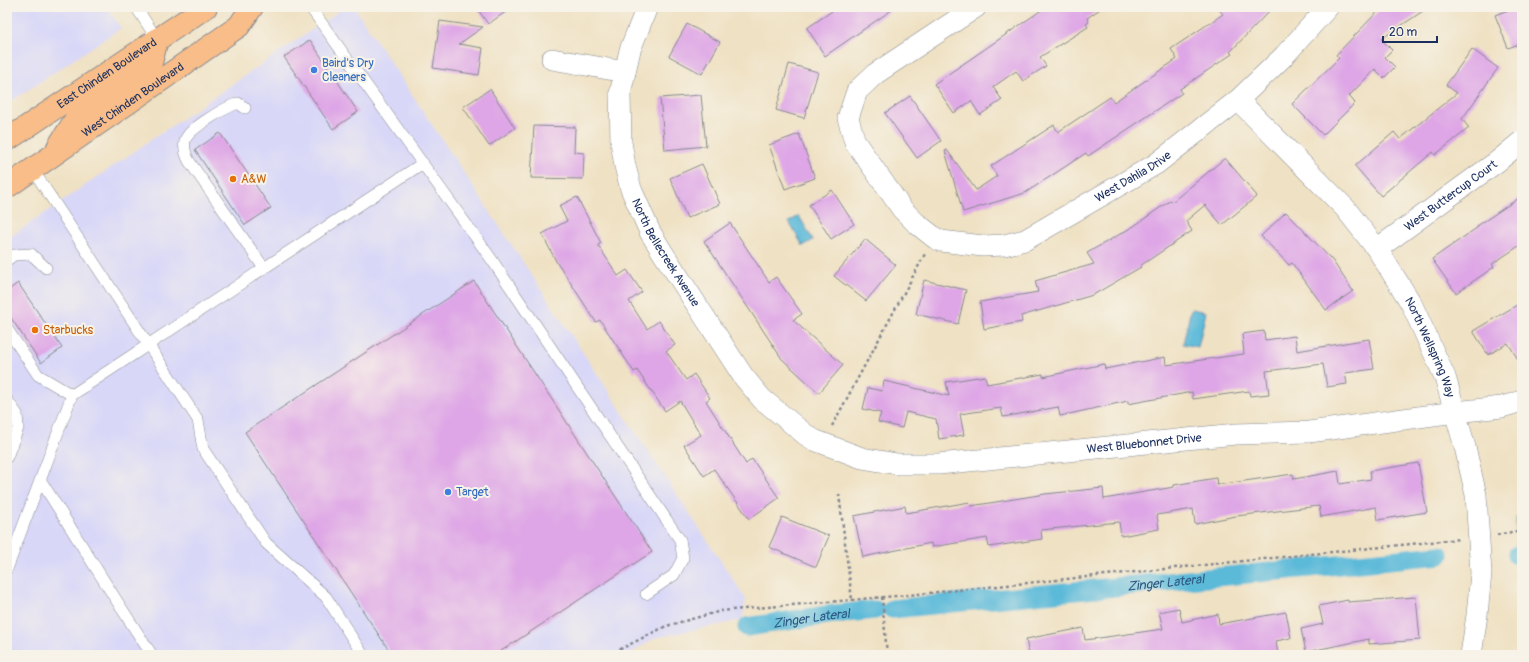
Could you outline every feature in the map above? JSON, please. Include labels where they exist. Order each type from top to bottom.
[{"type":"main road","name":"East Chinden Boulevard","points":[[9,134],[206,7]]},
{"type":"main road","name":"West Chinden Boulevard","points":[[7,187],[239,26],[252,7]]},
{"type":"main road","points":[[52,156],[77,117],[150,67],[157,39]]},
{"type":"street","name":"North Bellecreek Avenue","points":[[647,7],[630,50],[620,94],[620,118],[624,166],[631,189],[650,232],[743,376],[762,399],[806,434],[814,440],[836,448]]},
{"type":"street","name":"West Dahlia Drive","points":[[976,7],[875,74],[857,91],[848,118],[855,142],[902,209],[916,223],[941,241],[983,246],[1004,245],[1025,240],[1156,164],[1238,100],[1284,56],[1328,7]]},
{"type":"street","points":[[552,60],[625,72]]},
{"type":"street","name":"North Wellspring Way","points":[[1238,100],[1345,208],[1377,249],[1411,303],[1445,377],[1465,447],[1476,495],[1481,573],[1471,655]]},
{"type":"street","name":"West Buttercup Court","points":[[1377,249],[1498,161],[1522,141]]},
{"type":"street","name":"West Bluebonnet Drive","points":[[836,448],[862,458],[897,464],[939,464],[1236,434],[1309,432],[1502,407],[1522,401]]},
{"type":"lane","points":[[136,7],[157,39]]},
{"type":"lane","points":[[310,7],[492,260],[680,540],[683,558],[674,575],[646,594]]},
{"type":"lane","points":[[245,108],[238,103],[224,108],[189,132],[184,146],[185,154],[189,161],[264,268]]},
{"type":"lane","points":[[7,569],[72,396],[423,163]]},
{"type":"lane","points":[[33,170],[198,420],[203,449],[266,544],[326,597],[363,655]]},
{"type":"lane","points":[[7,260],[14,255],[31,254],[46,268]]},
{"type":"lane","points":[[7,329],[38,375],[72,396]]},
{"type":"lane","points":[[7,400],[17,414],[18,428],[7,456]]},
{"type":"lane","points":[[40,481],[152,655]]},
{"type":"path","points":[[832,427],[927,250]]},
{"type":"path","points":[[839,494],[852,600]]},
{"type":"path","points":[[1494,535],[1522,530]]},
{"type":"path","points":[[609,655],[666,626],[722,610],[852,600],[1459,539]]},
{"type":"path","points":[[882,597],[888,655]]},
{"type":"shaded area","points":[[7,7],[107,7],[121,28],[7,104]]},
{"type":"shaded area","points":[[345,7],[354,7],[746,599],[742,620],[655,638],[628,655],[7,655],[7,239]]},
{"type":"green space","points":[[1522,517],[1522,559],[1517,560],[1516,518]]},
{"type":"water","points":[[799,216],[813,240],[803,246],[789,222]]},
{"type":"water","points":[[1191,309],[1206,312],[1198,347],[1183,344]]},
{"type":"building","points":[[476,7],[513,7],[488,24]]},
{"type":"building","points":[[838,7],[896,7],[825,56],[807,28]]},
{"type":"building","points":[[1046,7],[1103,7],[1087,18],[1089,22],[1086,24],[1088,27],[1040,57],[1046,66],[1023,81],[1016,71],[993,87],[1002,100],[980,115],[971,101],[954,113],[934,84]]},
{"type":"building","points":[[1216,7],[1273,7],[1230,52],[1232,54],[1180,89],[1182,93],[1088,156],[1086,153],[1025,193],[963,212],[945,151],[947,150],[976,190],[997,176],[991,166],[1054,125],[1058,132],[1110,97],[1114,102],[1177,59],[1171,49],[1223,14]]},
{"type":"building","points":[[1382,7],[1429,7],[1381,39],[1392,50],[1385,57],[1395,67],[1384,78],[1375,69],[1349,96],[1355,103],[1323,135],[1292,104],[1339,58],[1336,55]]},
{"type":"building","points":[[1516,7],[1522,7],[1522,43],[1508,48],[1495,15]]},
{"type":"building","points":[[440,21],[483,27],[459,44],[483,48],[479,75],[433,68]]},
{"type":"building","points":[[687,24],[720,42],[702,74],[669,56]]},
{"type":"building","points":[[310,40],[358,112],[333,129],[284,57]]},
{"type":"building","points":[[1472,49],[1498,68],[1462,119],[1469,128],[1435,155],[1433,152],[1381,196],[1355,166],[1394,132],[1400,139],[1457,93],[1446,85]]},
{"type":"building","points":[[789,64],[818,72],[804,118],[776,110]]},
{"type":"building","points":[[490,89],[515,128],[489,146],[463,107]]},
{"type":"building","points":[[701,95],[706,146],[665,150],[660,98]]},
{"type":"building","points":[[910,96],[941,141],[917,158],[885,113]]},
{"type":"building","points":[[534,126],[575,127],[574,152],[584,153],[583,179],[531,178]]},
{"type":"building","name":"A&W","points":[[220,133],[271,208],[245,225],[195,150]]},
{"type":"building","points":[[799,134],[815,178],[785,189],[769,145]]},
{"type":"building","points":[[1225,158],[1257,196],[1222,225],[1205,205],[1186,221],[1192,231],[1140,266],[1141,267],[1093,295],[1021,316],[1022,322],[984,329],[980,302],[1038,292],[1035,281],[1094,264],[1087,253],[1134,226],[1171,200],[1172,202]]},
{"type":"building","points":[[702,164],[720,204],[687,218],[670,178]]},
{"type":"building","points":[[832,190],[854,224],[831,239],[809,205]]},
{"type":"building","points":[[1522,196],[1522,244],[1492,264],[1494,267],[1456,293],[1432,259],[1478,227],[1477,226]]},
{"type":"building","points":[[577,197],[601,243],[598,245],[618,276],[627,270],[642,292],[629,301],[647,329],[659,321],[675,345],[666,351],[686,380],[694,374],[710,398],[706,401],[746,464],[752,459],[779,498],[749,519],[714,469],[704,476],[684,445],[701,435],[680,401],[665,411],[637,370],[634,372],[600,320],[596,322],[558,265],[542,234],[567,221],[559,206]]},
{"type":"building","points":[[1286,212],[1332,260],[1353,291],[1326,310],[1292,263],[1289,265],[1261,236]]},
{"type":"building","points":[[730,223],[769,282],[776,277],[802,314],[793,320],[843,365],[819,393],[782,359],[704,241]]},
{"type":"building","points":[[865,239],[896,265],[866,301],[834,276]]},
{"type":"building","points":[[924,280],[966,290],[958,324],[916,314]]},
{"type":"building","name":"Target","points":[[474,281],[652,552],[495,655],[392,655],[245,432]]},
{"type":"building","name":"Starbucks","points":[[18,283],[62,348],[41,363],[7,312],[7,291]]},
{"type":"building","points":[[1517,305],[1522,314],[1522,366],[1508,343],[1488,355],[1473,331]]},
{"type":"building","points":[[1264,331],[1265,340],[1295,336],[1297,351],[1369,339],[1374,369],[1345,373],[1347,384],[1327,387],[1323,364],[1266,371],[1269,394],[1250,396],[1249,391],[1193,399],[1192,392],[1128,404],[1128,401],[1060,416],[1058,407],[1003,417],[1001,408],[960,414],[964,435],[939,439],[936,419],[906,412],[902,428],[878,422],[881,413],[863,409],[868,388],[882,391],[884,381],[949,396],[946,382],[985,376],[987,384],[1043,374],[1043,377],[1104,364],[1105,369],[1165,357],[1166,365],[1244,354],[1242,334]]},
{"type":"building","points":[[1418,463],[1427,512],[1378,520],[1376,507],[1321,517],[1319,506],[1236,516],[1195,524],[1193,509],[1157,515],[1159,529],[1121,536],[1119,522],[1041,530],[1042,539],[989,547],[987,538],[932,547],[931,543],[863,557],[854,516],[905,506],[906,513],[970,502],[971,506],[1045,494],[1103,488],[1104,499],[1216,478],[1217,485],[1293,474],[1294,479],[1338,471],[1340,484],[1371,479],[1370,471]]},
{"type":"building","points":[[782,517],[829,536],[816,567],[769,547]]},
{"type":"building","points":[[1416,597],[1420,640],[1369,644],[1369,639],[1306,652],[1301,629],[1323,624],[1319,606],[1348,600],[1348,602]]},
{"type":"building","points":[[1179,608],[1182,622],[1218,614],[1219,624],[1286,612],[1291,638],[1276,641],[1278,655],[1029,655],[1026,639],[1083,628],[1085,640],[1163,629],[1159,612]]},
{"type":"waterway","name":"Zinger Lateral","points":[[1517,555],[1522,554]]},
{"type":"waterway","name":"Zinger Lateral","points":[[892,609],[1440,555]]},
{"type":"waterway","name":"Zinger Lateral","points":[[747,627],[827,615],[875,610]]},
{"type":"place","name":"Baird's Dry Cleaners","points":[[314,70]]},
{"type":"place","name":"A&W","points":[[233,179]]},
{"type":"place","name":"Starbucks","points":[[35,330]]},
{"type":"place","name":"Target","points":[[448,492]]}]
